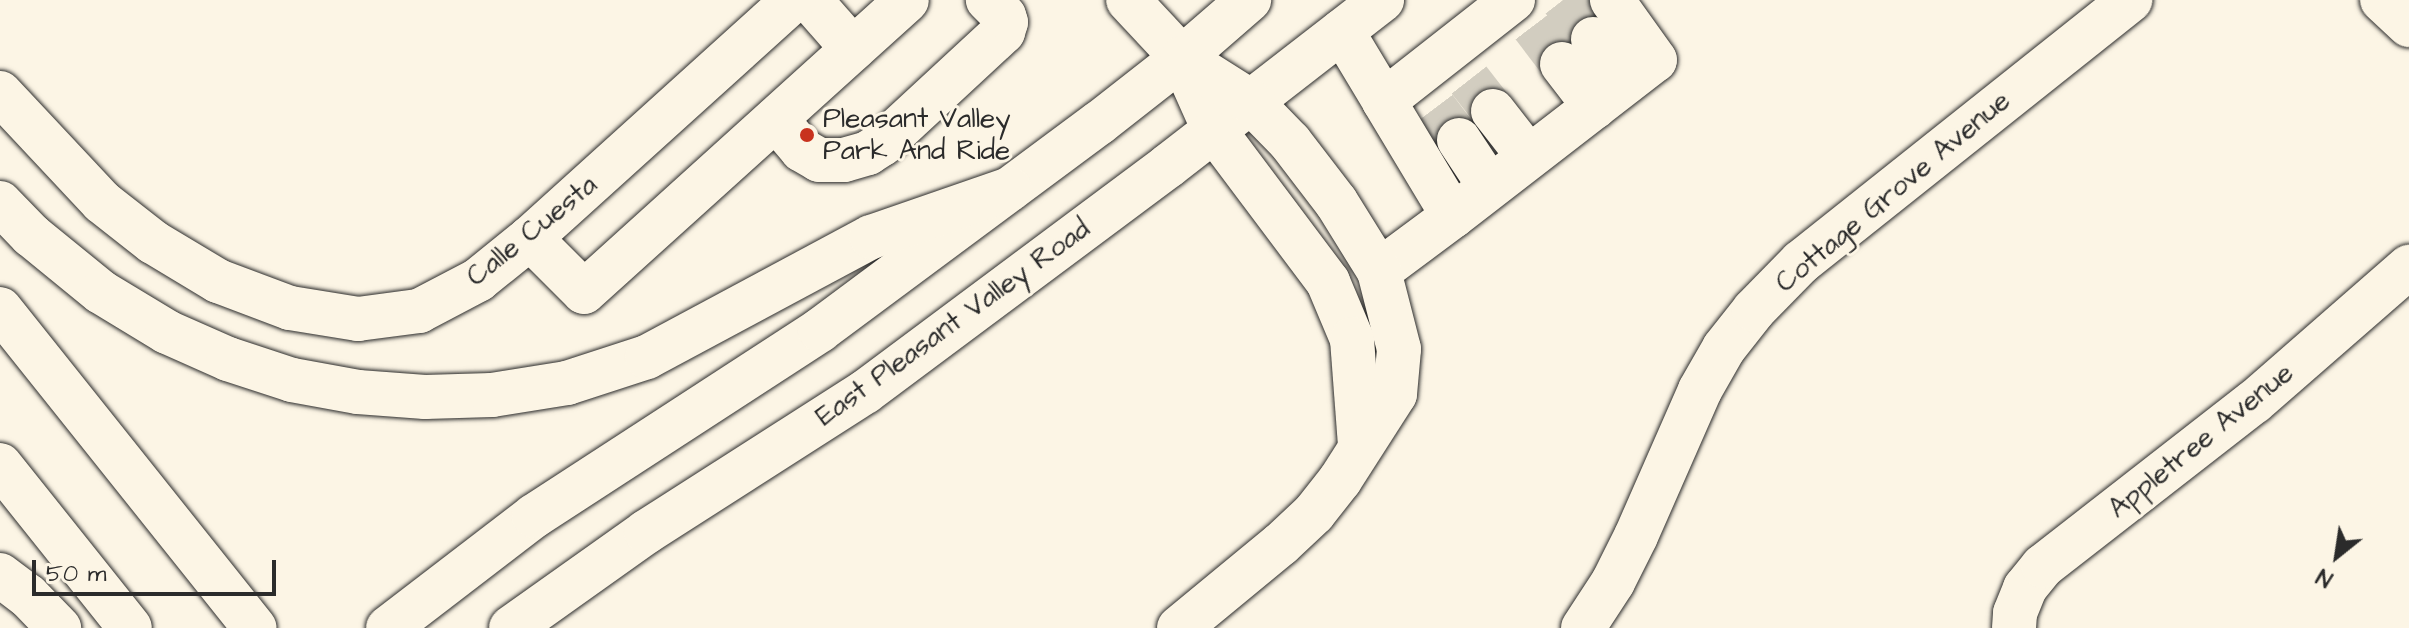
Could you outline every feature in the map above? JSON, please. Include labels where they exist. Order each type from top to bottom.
[{"type":"main road","name":"Calle Cuesta","points":[[0,93],[102,202],[153,242],[218,281],[290,308],[358,319],[419,311],[478,280],[530,238],[793,0]]},
{"type":"main road","points":[[810,0],[853,49]]},
{"type":"main road","points":[[530,238],[584,292],[907,0]]},
{"type":"main road","points":[[776,119],[810,157],[844,160],[868,153],[882,144],[1003,32],[1004,16],[988,0]]},
{"type":"main road","points":[[1128,0],[1182,58],[1250,101],[1290,142],[1336,202],[1379,271],[1399,349],[1395,394],[1340,480],[1314,513],[1179,628]]},
{"type":"main road","points":[[388,628],[568,492],[820,330],[1182,58],[1249,0]]},
{"type":"main road","name":"East Pleasant Valley Road","points":[[511,628],[646,532],[865,392],[1382,0]]},
{"type":"main road","points":[[1379,271],[1655,60],[1612,0]]},
{"type":"main road","name":"Cottage Grove Avenue","points":[[1583,628],[1624,559],[1700,390],[1724,348],[1754,310],[1801,262],[2130,0]]},
{"type":"main road","points":[[2382,0],[2409,25]]},
{"type":"main road","points":[[1423,107],[1470,81],[1519,9]]},
{"type":"main road","points":[[1342,31],[1423,107],[1490,187]]},
{"type":"main road","points":[[1577,51],[1610,95]]},
{"type":"main road","points":[[1182,58],[1214,130],[1328,282],[1352,339],[1360,446]]},
{"type":"main road","points":[[1470,81],[1529,157]]},
{"type":"main road","points":[[1423,107],[1453,216]]},
{"type":"main road","points":[[0,203],[31,235],[101,292],[167,332],[228,359],[292,380],[358,392],[425,397],[492,395],[567,383],[647,357],[748,306],[871,237],[1010,189]]},
{"type":"main road","name":"Appletree Avenue","points":[[2014,628],[2015,613],[2025,588],[2043,566],[2254,402],[2409,267]]},
{"type":"main road","points":[[0,309],[255,628]]},
{"type":"main road","points":[[0,465],[130,628]]},
{"type":"main road","points":[[0,575],[28,596],[59,628]]},
{"type":"main road","points":[[218,580],[264,628]]},
{"type":"tunnel","points":[[1563,0],[1593,39]]},
{"type":"tunnel","points":[[1533,26],[1562,64]]},
{"type":"tunnel","points":[[1469,80],[1493,111]]},
{"type":"tunnel","points":[[1435,108],[1459,140]]},
{"type":"place","name":"Pleasant Valley Park And Ride","points":[[807,135]]}]
